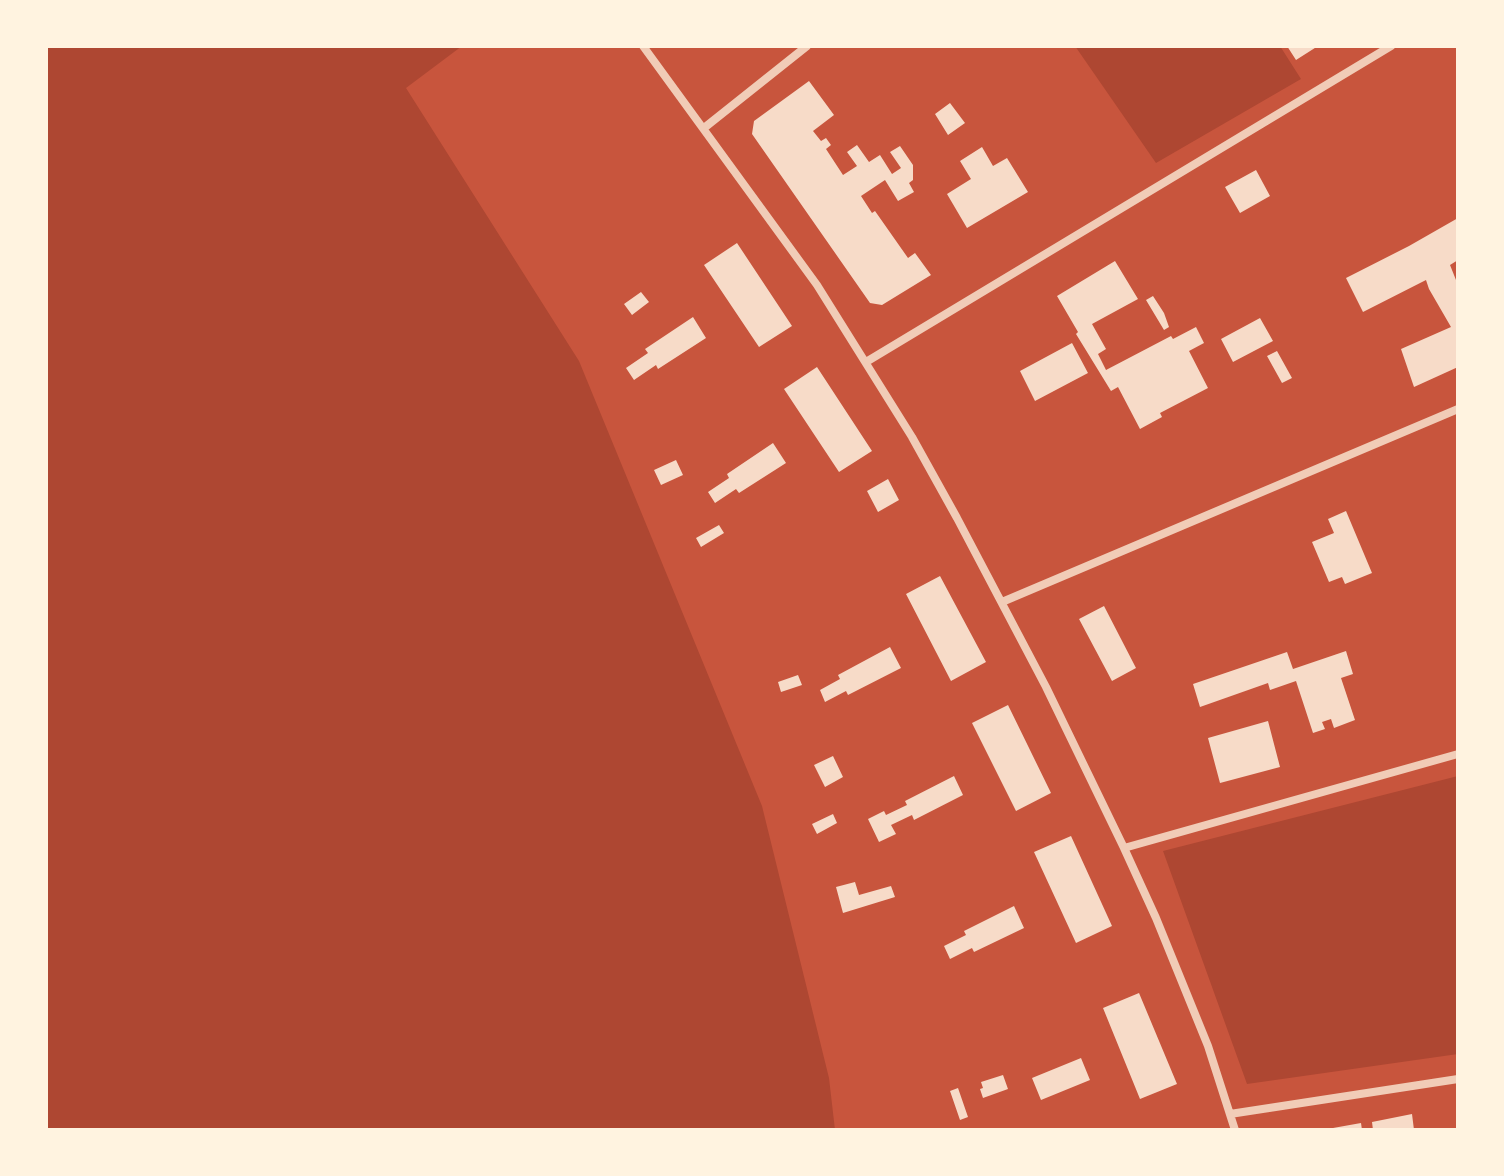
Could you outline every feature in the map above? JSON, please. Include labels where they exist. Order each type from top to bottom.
[{"type":"street","points":[[643,46],[817,285],[919,451],[1002,602],[1089,774],[1156,918],[1204,1034],[1235,1130]]},
{"type":"street","points":[[704,128],[807,46]]},
{"type":"street","points":[[866,362],[1391,46]]},
{"type":"street","points":[[1002,602],[1458,409]]},
{"type":"street","points":[[1124,848],[1458,754]]},
{"type":"street","points":[[1230,1114],[1458,1079]]},
{"type":"shaded area","points":[[46,46],[462,46],[406,88],[579,361],[762,806],[829,1078],[835,1130],[46,1130]]},
{"type":"shaded area","points":[[1075,46],[1280,46],[1301,79],[1156,163]]},
{"type":"shaded area","points":[[1458,776],[1458,1054],[1247,1084],[1163,851]]},
{"type":"building","points":[[1287,46],[1318,46],[1296,60]]},
{"type":"building","points":[[809,81],[834,115],[813,131],[821,141],[826,138],[831,145],[826,149],[843,175],[857,166],[847,152],[857,145],[869,162],[880,155],[892,174],[901,168],[890,152],[900,146],[913,165],[913,180],[909,183],[914,192],[898,201],[885,180],[861,196],[908,258],[915,253],[931,275],[882,305],[870,303],[752,134],[754,121]]},
{"type":"building","points":[[950,103],[965,123],[948,135],[935,114]]},
{"type":"building","points":[[982,147],[993,166],[1007,158],[1028,192],[967,228],[947,194],[971,179],[960,161]]},
{"type":"building","points":[[1256,170],[1270,196],[1240,213],[1225,187]]},
{"type":"building","points":[[1458,218],[1458,260],[1450,265],[1458,285],[1458,367],[1414,387],[1401,349],[1451,327],[1426,280],[1363,312],[1346,278]]},
{"type":"building","points":[[737,243],[792,326],[759,347],[704,265]]},
{"type":"building","points":[[1115,261],[1138,299],[1092,324],[1106,349],[1098,354],[1106,370],[1171,336],[1173,339],[1196,327],[1204,343],[1189,351],[1208,388],[1160,413],[1162,417],[1140,429],[1118,387],[1111,391],[1057,296]]},
{"type":"building","points":[[641,292],[649,302],[632,315],[624,304]]},
{"type":"building","points":[[1153,296],[1169,327],[1164,330],[1146,300]]},
{"type":"building","points":[[693,317],[706,338],[658,369],[656,365],[634,380],[626,368],[648,353],[645,349]]},
{"type":"building","points":[[1260,318],[1273,341],[1233,362],[1221,339]]},
{"type":"building","points":[[1072,343],[1088,373],[1035,401],[1020,371]]},
{"type":"building","points":[[1277,351],[1292,378],[1282,383],[1267,356]]},
{"type":"building","points":[[817,367],[872,451],[839,472],[784,389]]},
{"type":"building","points":[[773,443],[786,463],[739,493],[736,489],[715,503],[708,492],[729,478],[727,474]]},
{"type":"building","points":[[676,460],[683,475],[661,485],[654,470]]},
{"type":"building","points":[[888,479],[899,500],[878,512],[867,491]]},
{"type":"building","points":[[1346,511],[1372,573],[1345,584],[1342,577],[1329,582],[1312,542],[1334,533],[1328,519]]},
{"type":"building","points":[[719,525],[724,533],[701,547],[696,538]]},
{"type":"building","points":[[940,576],[986,662],[951,681],[906,594]]},
{"type":"building","points":[[1104,606],[1136,668],[1112,681],[1079,619]]},
{"type":"building","points":[[890,647],[901,668],[848,695],[846,691],[825,702],[820,690],[840,679],[838,675]]},
{"type":"building","points":[[1346,651],[1353,674],[1341,678],[1355,720],[1334,728],[1331,719],[1322,722],[1325,729],[1313,733],[1296,681],[1270,690],[1268,683],[1200,707],[1193,684],[1287,652],[1293,669]]},
{"type":"building","points":[[798,675],[802,685],[781,692],[778,682]]},
{"type":"building","points":[[1008,705],[1051,793],[1016,811],[972,723]]},
{"type":"building","points":[[1268,721],[1280,767],[1220,783],[1208,738]]},
{"type":"building","points":[[833,756],[843,777],[825,787],[814,765]]},
{"type":"building","points":[[954,776],[963,795],[914,820],[912,815],[891,825],[896,834],[879,842],[868,819],[907,805],[905,801]]},
{"type":"building","points":[[833,814],[837,823],[817,834],[812,824]]},
{"type":"building","points":[[1071,836],[1112,926],[1076,943],[1034,852]]},
{"type":"building","points":[[855,882],[859,895],[891,886],[895,897],[843,913],[836,887]]},
{"type":"building","points":[[1014,906],[1024,928],[974,952],[972,948],[950,959],[944,946],[966,935],[964,931]]},
{"type":"building","points":[[1139,993],[1177,1084],[1140,1099],[1103,1008]]},
{"type":"building","points":[[1081,1058],[1090,1080],[1041,1100],[1032,1078]]},
{"type":"building","points":[[1003,1075],[1008,1089],[983,1098],[981,1082]]},
{"type":"building","points":[[958,1088],[968,1117],[960,1120],[950,1091]]},
{"type":"building","points":[[1412,1114],[1414,1130],[1373,1130],[1372,1122]]},
{"type":"building","points":[[1361,1123],[1362,1130],[1333,1130],[1333,1128]]}]
